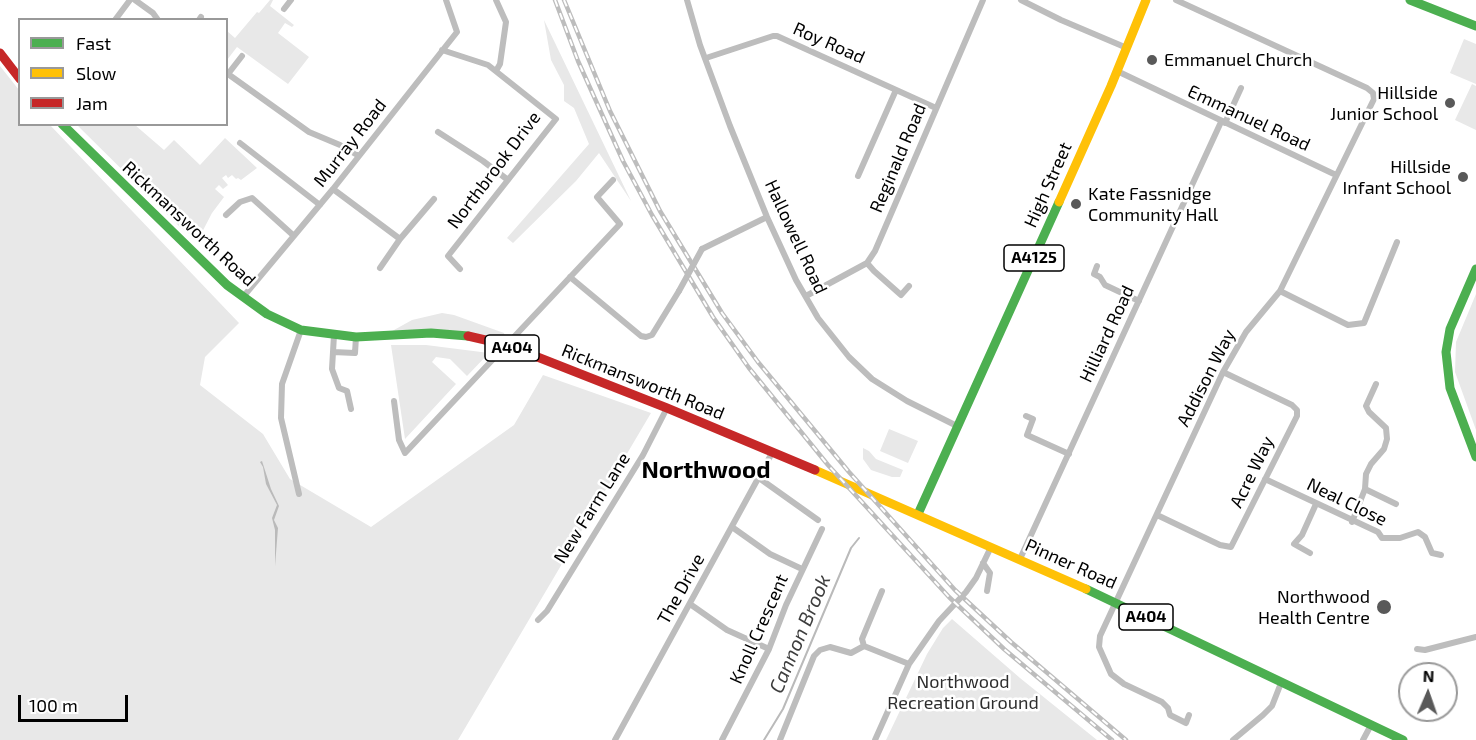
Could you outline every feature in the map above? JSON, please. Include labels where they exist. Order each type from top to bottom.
[{"type":"main road","name":"High Street","points":[[918,514],[1117,71],[1146,0]]},
{"type":"main road","points":[[1410,0],[1476,27]]},
{"type":"main road","points":[[0,53],[18,76]]},
{"type":"main road","name":"Rickmansworth Road","points":[[64,126],[242,298],[267,314],[301,330],[356,337],[453,334],[507,345],[667,408],[886,501]]},
{"type":"main road","points":[[1476,269],[1450,329],[1446,352],[1450,388],[1476,457]]},
{"type":"main road","name":"Pinner Road","points":[[886,501],[1116,602],[1403,740]]},
{"type":"street","points":[[116,18],[130,0]]},
{"type":"street","points":[[135,0],[157,18]]},
{"type":"street","points":[[284,9],[291,0]]},
{"type":"street","name":"Murray Road","points":[[242,298],[333,189],[457,32],[446,0]]},
{"type":"street","points":[[442,50],[488,65],[496,71],[500,64],[506,22],[496,0]]},
{"type":"street","name":"Hallowell Road","points":[[687,0],[730,126],[767,217],[818,318],[838,345],[867,375],[907,401],[957,426]]},
{"type":"street","name":"Reginald Road","points":[[867,262],[875,251],[983,0]]},
{"type":"street","points":[[1020,0],[1127,48]]},
{"type":"street","name":"Addison Way","points":[[1176,0],[1367,88],[1373,93],[1374,99],[1280,291],[1246,332],[1224,372],[1098,641],[1111,674],[1124,684],[1162,702],[1168,708],[1170,715],[1186,723],[1189,715]]},
{"type":"street","name":"Roy Road","points":[[706,58],[777,36],[936,108]]},
{"type":"street","points":[[242,56],[228,74],[309,132],[359,156]]},
{"type":"street","name":"Northbrook Drive","points":[[460,269],[448,256],[556,119],[496,71]]},
{"type":"street","name":"Emmanuel Road","points":[[1117,71],[1336,175]]},
{"type":"street","name":"Hilliard Road","points":[[1020,559],[1139,301],[1241,88]]},
{"type":"street","points":[[858,176],[896,90]]},
{"type":"street","points":[[438,132],[508,180]]},
{"type":"street","points":[[240,143],[320,205]]},
{"type":"street","points":[[394,401],[399,440],[405,453],[620,224],[597,197],[613,180]]},
{"type":"street","points":[[333,189],[400,239]]},
{"type":"street","points":[[226,215],[240,202],[252,198],[294,237]]},
{"type":"street","points":[[380,268],[400,239],[434,199]]},
{"type":"street","points":[[570,277],[641,336],[646,337],[652,334],[702,249],[767,217]]},
{"type":"street","points":[[1280,291],[1348,325],[1364,323],[1397,242]]},
{"type":"street","points":[[806,296],[867,262],[901,295],[909,286]]},
{"type":"street","points":[[1097,266],[1094,274],[1100,277],[1105,285],[1139,301]]},
{"type":"street","points":[[299,494],[281,418],[282,384],[301,330]]},
{"type":"street","points":[[334,335],[332,369],[339,388],[347,391],[351,410]]},
{"type":"street","points":[[333,352],[355,353],[356,337]]},
{"type":"street","name":"Acre Way","points":[[1157,515],[1220,545],[1231,547],[1297,416],[1297,410],[1292,405],[1224,372]]},
{"type":"street","points":[[1352,522],[1365,489],[1366,474],[1384,449],[1387,439],[1386,428],[1369,412],[1366,406],[1376,384]]},
{"type":"street","name":"New Farm Lane","points":[[538,620],[547,611],[643,455],[667,408]]},
{"type":"street","points":[[1026,416],[1033,419],[1027,435],[1069,454]]},
{"type":"street","name":"The Drive","points":[[615,740],[772,453]]},
{"type":"street","points":[[759,478],[818,520]]},
{"type":"street","name":"Neal Close","points":[[1265,479],[1352,522],[1378,532],[1382,538],[1400,538],[1418,532],[1425,537],[1432,553],[1441,555]]},
{"type":"street","points":[[1365,489],[1396,504]]},
{"type":"street","points":[[1310,553],[1294,544],[1302,535],[1316,504]]},
{"type":"street","points":[[732,527],[770,554],[802,569]]},
{"type":"street","name":"Knoll Crescent","points":[[722,740],[769,650],[802,569],[822,530]]},
{"type":"street","points":[[875,740],[909,664],[939,621],[966,592],[991,547]]},
{"type":"street","points":[[983,563],[990,573],[987,591]]},
{"type":"street","points":[[864,646],[862,639],[882,591]]},
{"type":"street","points":[[690,604],[727,630],[769,650]]},
{"type":"street","points":[[1417,649],[1425,650],[1476,637]]},
{"type":"street","points":[[780,740],[814,656],[820,650],[830,646],[850,653],[864,646],[909,664]]},
{"type":"street","points":[[1233,740],[1272,705],[1281,683]]},
{"type":"street","points":[[1363,740],[1371,725]]},
{"type":"green space","points":[[270,0],[273,0],[270,6],[294,25],[292,27],[285,23],[278,33],[309,57],[288,84],[237,47],[228,59],[228,32],[235,38],[257,12],[259,13]]},
{"type":"green space","points":[[544,20],[631,201],[599,153],[576,181],[513,243],[507,238],[589,144],[574,108],[564,101],[564,85],[551,60]]},
{"type":"green space","points":[[1464,39],[1476,44],[1476,84],[1450,73]]},
{"type":"green space","points":[[0,66],[18,89],[18,126],[51,126],[239,323],[205,357],[200,385],[263,434],[290,479],[371,527],[514,425],[543,375],[651,413],[458,740],[0,740]]},
{"type":"green space","points":[[1472,84],[1476,86],[1476,130],[1455,120]]},
{"type":"green space","points":[[78,126],[136,126],[164,150],[174,140],[200,165],[225,138],[257,168],[241,180],[232,175],[222,178],[228,185],[223,189],[219,185],[215,189],[224,197],[212,213],[198,240],[180,227]]},
{"type":"green space","points":[[1476,294],[1476,430],[1455,372],[1456,342]]},
{"type":"green space","points":[[442,313],[504,333],[507,345],[475,337],[385,335],[412,320]]},
{"type":"green space","points":[[391,345],[426,345],[489,353],[467,376],[450,359],[436,357],[432,362],[456,384],[405,439]]},
{"type":"green space","points":[[889,429],[918,441],[908,463],[880,451]]},
{"type":"green space","points":[[863,448],[876,459],[903,470],[900,477],[892,477],[871,470],[863,459]]},
{"type":"green space","name":"Northwood Recreation Ground","points":[[952,619],[1097,740],[886,740],[927,654],[943,628]]},
{"type":"shaded area","points":[[262,461],[279,506],[274,520],[278,528],[275,566],[275,530],[272,518],[277,505],[266,484],[260,462]]},
{"type":"waterway","name":"Cannon Brook","points":[[764,740],[783,709],[851,548],[859,538]]},
{"type":"railway","points":[[555,0],[578,61],[623,161],[652,215],[713,317],[749,368],[828,465],[949,597],[1004,649],[1112,740]]},
{"type":"railway","points":[[564,0],[610,111],[660,211],[722,313],[758,362],[849,472],[955,590],[1011,642],[1126,740]]},
{"type":"traffic: fast","points":[[1410,0],[1476,26]]},
{"type":"traffic: fast","points":[[64,126],[227,285],[267,314],[301,330],[356,337],[431,333],[468,336]]},
{"type":"traffic: fast","points":[[918,514],[1059,202]]},
{"type":"traffic: fast","points":[[1476,269],[1450,329],[1446,352],[1450,388],[1476,457]]},
{"type":"traffic: fast","points":[[1086,589],[1403,740]]},
{"type":"traffic: slow","points":[[1059,202],[1111,86],[1146,0]]},
{"type":"traffic: slow","points":[[815,470],[1086,589]]},
{"type":"traffic: jam","points":[[0,53],[18,76]]},
{"type":"traffic: jam","points":[[468,336],[507,345],[815,470]]},
{"type":"place","name":"Emmanuel Church","points":[[1152,60]]},
{"type":"place","name":"Hillside Junior School","points":[[1450,103]]},
{"type":"place","name":"Hillside Infant School","points":[[1463,177]]},
{"type":"place","name":"Kate Fassnidge Community Hall","points":[[1076,204]]},
{"type":"place","name":"Northwood Health Centre","points":[[1384,607]]},
{"type":"district","name":"Northwood","points":[[706,470]]}]
